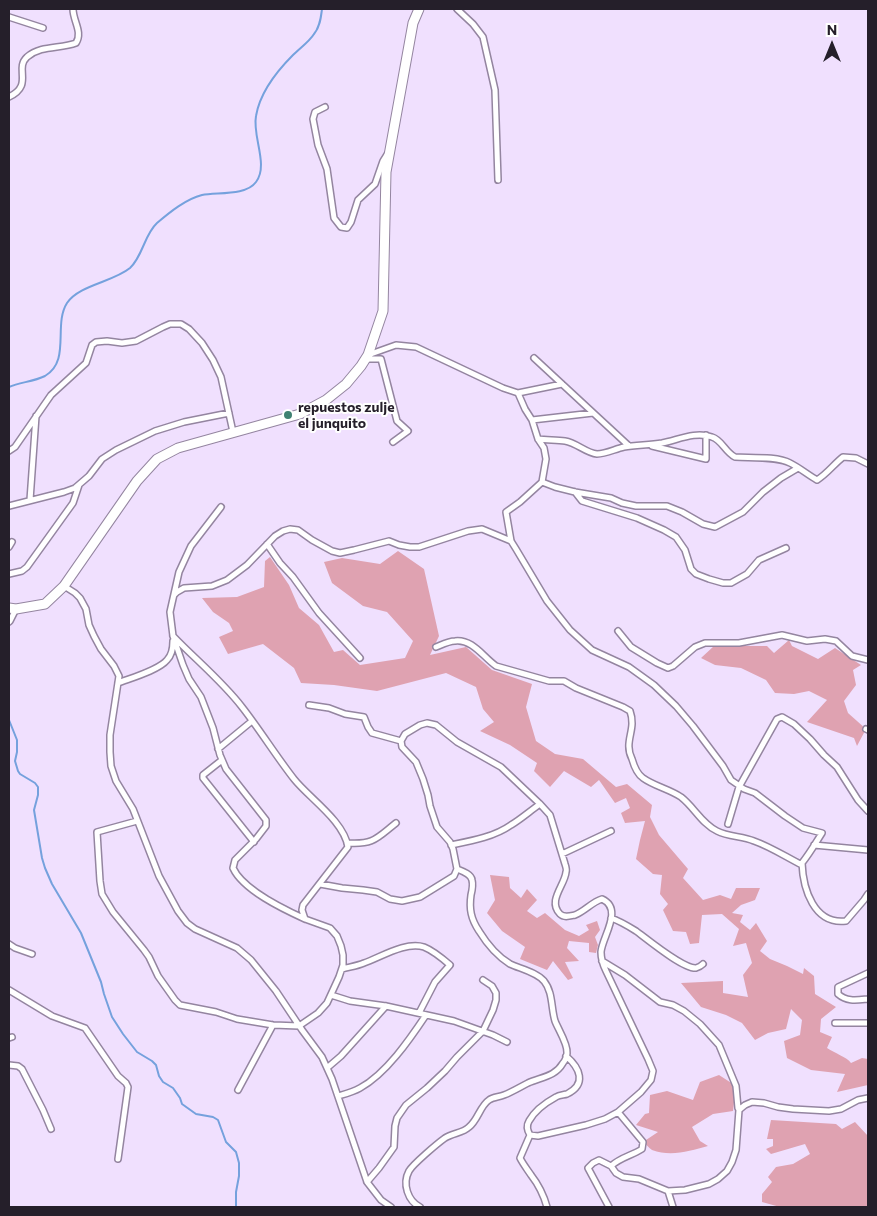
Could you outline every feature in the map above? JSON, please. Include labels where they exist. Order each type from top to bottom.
[{"type":"main road","points":[[13,608],[45,604],[64,586],[136,481],[157,459],[178,448],[300,414],[326,400],[346,384],[361,366],[382,311],[386,172],[412,23],[420,9]]},
{"type":"street","points":[[9,97],[16,93],[22,85],[22,65],[25,59],[35,52],[76,43],[79,33],[72,9]]},
{"type":"street","points":[[457,9],[473,24],[483,37],[495,90],[498,180]]},
{"type":"street","points":[[9,17],[43,28]]},
{"type":"street","points":[[325,107],[315,112],[313,119],[318,145],[327,169],[334,218],[341,227],[347,228],[351,222],[358,200],[374,184],[383,161],[390,150]]},
{"type":"street","points":[[9,451],[15,446],[51,395],[86,363],[92,345],[96,342],[122,343],[136,341],[170,324],[181,324],[189,329],[202,343],[213,360],[221,376],[233,432]]},
{"type":"street","points":[[366,357],[396,345],[416,346],[503,388],[518,393],[562,384]]},
{"type":"street","points":[[366,357],[381,359],[397,421],[408,431],[393,442]]},
{"type":"street","points":[[534,358],[629,446]]},
{"type":"street","points":[[518,393],[532,420],[538,439],[544,448],[546,459],[542,482],[506,512],[511,541],[547,601],[570,630],[592,650],[629,667],[654,685],[676,706],[723,766],[731,780],[740,787],[755,793],[803,828],[822,833],[813,850],[802,863],[802,878],[805,889],[819,912],[826,918],[838,922],[846,921],[868,894]]},
{"type":"street","points":[[9,506],[76,488],[89,476],[102,459],[155,431],[184,422],[229,413]]},
{"type":"street","points":[[532,420],[593,413]]},
{"type":"street","points":[[30,500],[36,416]]},
{"type":"street","points":[[538,439],[565,441],[595,454],[604,454],[629,446],[648,445],[678,438],[706,435],[714,438],[723,445],[729,454],[735,457],[778,459],[789,462],[817,480],[844,457],[856,458],[868,464]]},
{"type":"street","points":[[648,445],[706,460],[706,435]]},
{"type":"street","points":[[542,482],[555,487],[611,498],[636,506],[667,506],[703,524],[715,526],[743,512],[763,492],[798,468]]},
{"type":"street","points":[[9,574],[22,571],[27,567],[73,503],[79,485]]},
{"type":"street","points":[[575,492],[582,501],[638,518],[676,537],[685,550],[691,569],[696,574],[723,583],[731,583],[747,574],[759,560],[786,548]]},
{"type":"street","points":[[118,682],[162,665],[169,659],[173,648],[170,612],[179,572],[191,546],[221,507]]},
{"type":"street","points":[[174,596],[184,588],[212,586],[227,580],[247,565],[275,536],[290,529],[298,530],[332,551],[340,553],[389,541],[399,545],[419,547],[468,531],[482,529],[511,541]]},
{"type":"street","points":[[267,544],[319,613],[360,658]]},
{"type":"street","points":[[64,586],[75,593],[86,609],[89,625],[94,636],[119,676],[110,735],[111,766],[116,781],[133,809],[159,876],[178,911],[187,923],[195,929],[237,948],[252,960],[276,990],[322,1057],[338,1096],[368,1182],[381,1200],[391,1207]]},
{"type":"street","points":[[9,622],[13,608]]},
{"type":"street","points":[[618,631],[631,647],[668,668],[695,647],[705,643],[739,643],[782,635],[807,641],[825,639],[836,642],[852,656],[868,660]]},
{"type":"street","points":[[173,636],[217,678],[242,707],[294,780],[337,824],[347,843],[348,847],[303,905],[302,910],[306,919]]},
{"type":"street","points":[[137,821],[97,832],[102,894],[113,912],[149,957],[158,976],[175,1000],[180,1005],[216,1012],[237,1020],[273,1025],[299,1026],[318,1013],[327,1003],[339,978],[343,955],[341,946],[337,936],[330,928],[280,907],[248,886],[236,874],[233,868],[235,860],[254,842],[266,826],[266,820],[226,769],[201,697],[188,679],[173,636]]},
{"type":"street","points":[[436,647],[454,640],[467,643],[474,646],[496,666],[549,681],[564,681],[630,711],[633,718],[628,750],[637,772],[642,778],[682,798],[716,831],[753,840],[802,865]]},
{"type":"street","points":[[309,705],[364,717],[372,733],[401,741]]},
{"type":"street","points":[[728,824],[740,787],[777,719],[782,717],[794,724],[810,738],[824,755],[838,767],[858,800],[868,812]]},
{"type":"street","points":[[218,749],[252,721]]},
{"type":"street","points":[[320,884],[377,892],[390,899],[402,901],[420,897],[454,876],[457,869],[453,849],[437,828],[423,779],[416,762],[402,747],[401,741],[405,734],[420,725],[430,723],[436,725],[456,742],[501,768],[550,815],[566,873],[557,893],[558,912],[562,916],[577,914],[597,900],[602,899],[611,907],[610,928],[602,945],[602,960],[653,1071],[651,1080],[641,1092],[618,1112],[586,1125],[538,1136],[530,1135]]},
{"type":"street","points":[[222,760],[203,775],[203,778],[254,842]]},
{"type":"street","points":[[451,845],[492,834],[510,826],[540,804]]},
{"type":"street","points":[[347,843],[360,844],[371,842],[396,823]]},
{"type":"street","points":[[562,854],[611,831]]},
{"type":"street","points":[[814,845],[868,850]]},
{"type":"street","points":[[420,1207],[409,1198],[406,1189],[409,1171],[436,1145],[446,1138],[468,1129],[475,1122],[488,1100],[548,1077],[558,1070],[564,1062],[567,1052],[555,1021],[549,992],[544,981],[509,963],[496,954],[488,944],[478,930],[471,915],[472,879],[470,875],[457,869]]},
{"type":"street","points":[[611,918],[634,930],[684,964],[696,968],[703,964]]},
{"type":"street","points":[[9,944],[32,954]]},
{"type":"street","points":[[342,969],[410,946],[422,946],[433,951],[450,965],[435,982],[419,1013]]},
{"type":"street","points":[[602,960],[660,1002],[673,1005],[684,1011],[700,1024],[719,1045],[736,1086],[739,1110],[736,1150],[732,1162],[727,1171],[709,1184],[668,1192],[639,1179],[624,1177],[616,1173],[611,1166],[599,1160],[593,1162],[588,1168],[609,1207]]},
{"type":"street","points":[[868,973],[838,987],[838,994],[844,999],[856,1001],[868,999]]},
{"type":"street","points":[[368,1182],[394,1147],[397,1118],[406,1105],[445,1071],[483,1031],[493,1010],[496,993],[492,986],[483,980]]},
{"type":"street","points":[[9,990],[52,1016],[85,1028],[118,1076],[126,1082],[128,1087],[118,1159]]},
{"type":"street","points":[[331,995],[350,1001],[386,1006],[454,1020],[507,1042]]},
{"type":"street","points":[[327,1068],[341,1056],[386,1006]]},
{"type":"street","points":[[338,1096],[360,1088],[374,1078],[400,1050],[426,1015]]},
{"type":"street","points":[[835,1023],[868,1023]]},
{"type":"street","points":[[238,1090],[273,1025]]},
{"type":"street","points":[[530,1135],[527,1131],[528,1124],[536,1111],[557,1097],[567,1094],[578,1084],[580,1079],[577,1069],[566,1056]]},
{"type":"street","points":[[9,1065],[18,1066],[22,1069],[43,1110],[50,1129]]},
{"type":"street","points":[[739,1110],[752,1102],[793,1109],[829,1111],[841,1109],[858,1100],[868,1098]]},
{"type":"street","points":[[611,1166],[617,1160],[642,1149],[643,1142],[618,1112]]},
{"type":"street","points":[[530,1135],[520,1158],[536,1181],[547,1207]]},
{"type":"street","points":[[668,1192],[673,1207]]},
{"type":"shaded area","points":[[398,551],[424,569],[439,636],[430,655],[466,647],[492,670],[532,684],[526,707],[536,741],[555,754],[583,759],[616,787],[627,784],[652,805],[650,817],[659,835],[688,869],[683,878],[703,900],[720,895],[731,899],[736,888],[760,888],[755,900],[741,905],[732,913],[743,915],[740,922],[750,930],[756,923],[767,941],[760,951],[770,959],[803,974],[804,968],[814,976],[815,994],[836,1007],[821,1019],[820,1032],[832,1037],[827,1048],[851,1063],[862,1058],[868,1059],[868,1085],[837,1092],[845,1074],[811,1070],[787,1058],[784,1041],[800,1035],[802,1020],[791,1009],[786,1029],[768,1033],[755,1040],[742,1023],[726,1015],[701,1007],[681,983],[723,981],[723,993],[748,997],[743,975],[752,963],[746,943],[733,946],[739,929],[722,914],[702,915],[699,943],[690,944],[686,932],[673,931],[663,910],[668,904],[660,894],[662,875],[653,874],[636,859],[645,821],[625,823],[621,813],[630,808],[626,798],[615,803],[599,780],[591,787],[564,771],[550,787],[534,771],[537,763],[510,745],[480,731],[494,722],[483,709],[476,687],[446,673],[377,691],[301,683],[294,668],[263,644],[228,654],[219,637],[233,631],[229,623],[213,612],[202,598],[237,597],[264,587],[265,561],[270,557],[289,585],[299,608],[319,625],[334,652],[343,650],[360,665],[405,658],[413,641],[387,612],[363,606],[332,583],[324,562],[342,558],[380,564]]},
{"type":"shaded area","points":[[789,640],[792,646],[818,659],[835,648],[861,665],[853,670],[856,685],[844,701],[848,713],[866,729],[857,746],[854,738],[807,722],[827,700],[809,691],[794,694],[775,693],[766,680],[741,668],[715,665],[701,658],[714,646],[767,646],[774,653]]},
{"type":"shaded area","points":[[490,875],[509,877],[510,888],[521,898],[527,889],[537,900],[527,911],[537,918],[545,913],[565,930],[579,936],[589,930],[586,925],[597,921],[600,930],[595,937],[598,945],[596,953],[589,952],[589,943],[569,941],[567,948],[579,961],[565,962],[573,978],[568,980],[553,961],[547,970],[520,959],[525,947],[502,931],[487,913],[495,900]]},
{"type":"shaded area","points":[[719,1075],[736,1086],[733,1111],[713,1114],[692,1127],[700,1141],[708,1146],[694,1150],[666,1153],[652,1150],[643,1142],[658,1132],[636,1125],[645,1114],[649,1113],[650,1095],[667,1091],[693,1100],[700,1082]]},
{"type":"shaded area","points":[[771,1120],[836,1124],[842,1129],[855,1122],[868,1136],[868,1207],[780,1207],[762,1202],[762,1194],[772,1182],[768,1177],[776,1167],[793,1164],[810,1154],[805,1144],[771,1154],[766,1149],[773,1146],[773,1139],[767,1139]]},
{"type":"waterway","points":[[9,387],[45,376],[53,369],[60,352],[61,322],[67,303],[80,292],[115,277],[130,268],[138,258],[146,239],[157,223],[178,206],[196,197],[245,190],[256,182],[260,175],[261,159],[255,124],[261,99],[281,68],[310,40],[320,22],[322,9]]},
{"type":"waterway","points":[[9,720],[17,740],[15,761],[18,771],[38,787],[34,810],[45,868],[52,884],[81,933],[101,982],[112,1017],[137,1052],[156,1065],[159,1076],[163,1082],[173,1088],[182,1104],[196,1114],[213,1117],[218,1120],[226,1142],[236,1152],[239,1163],[236,1207]]},
{"type":"place","name":"repuestos zulje el junquito","points":[[288,415]]}]
